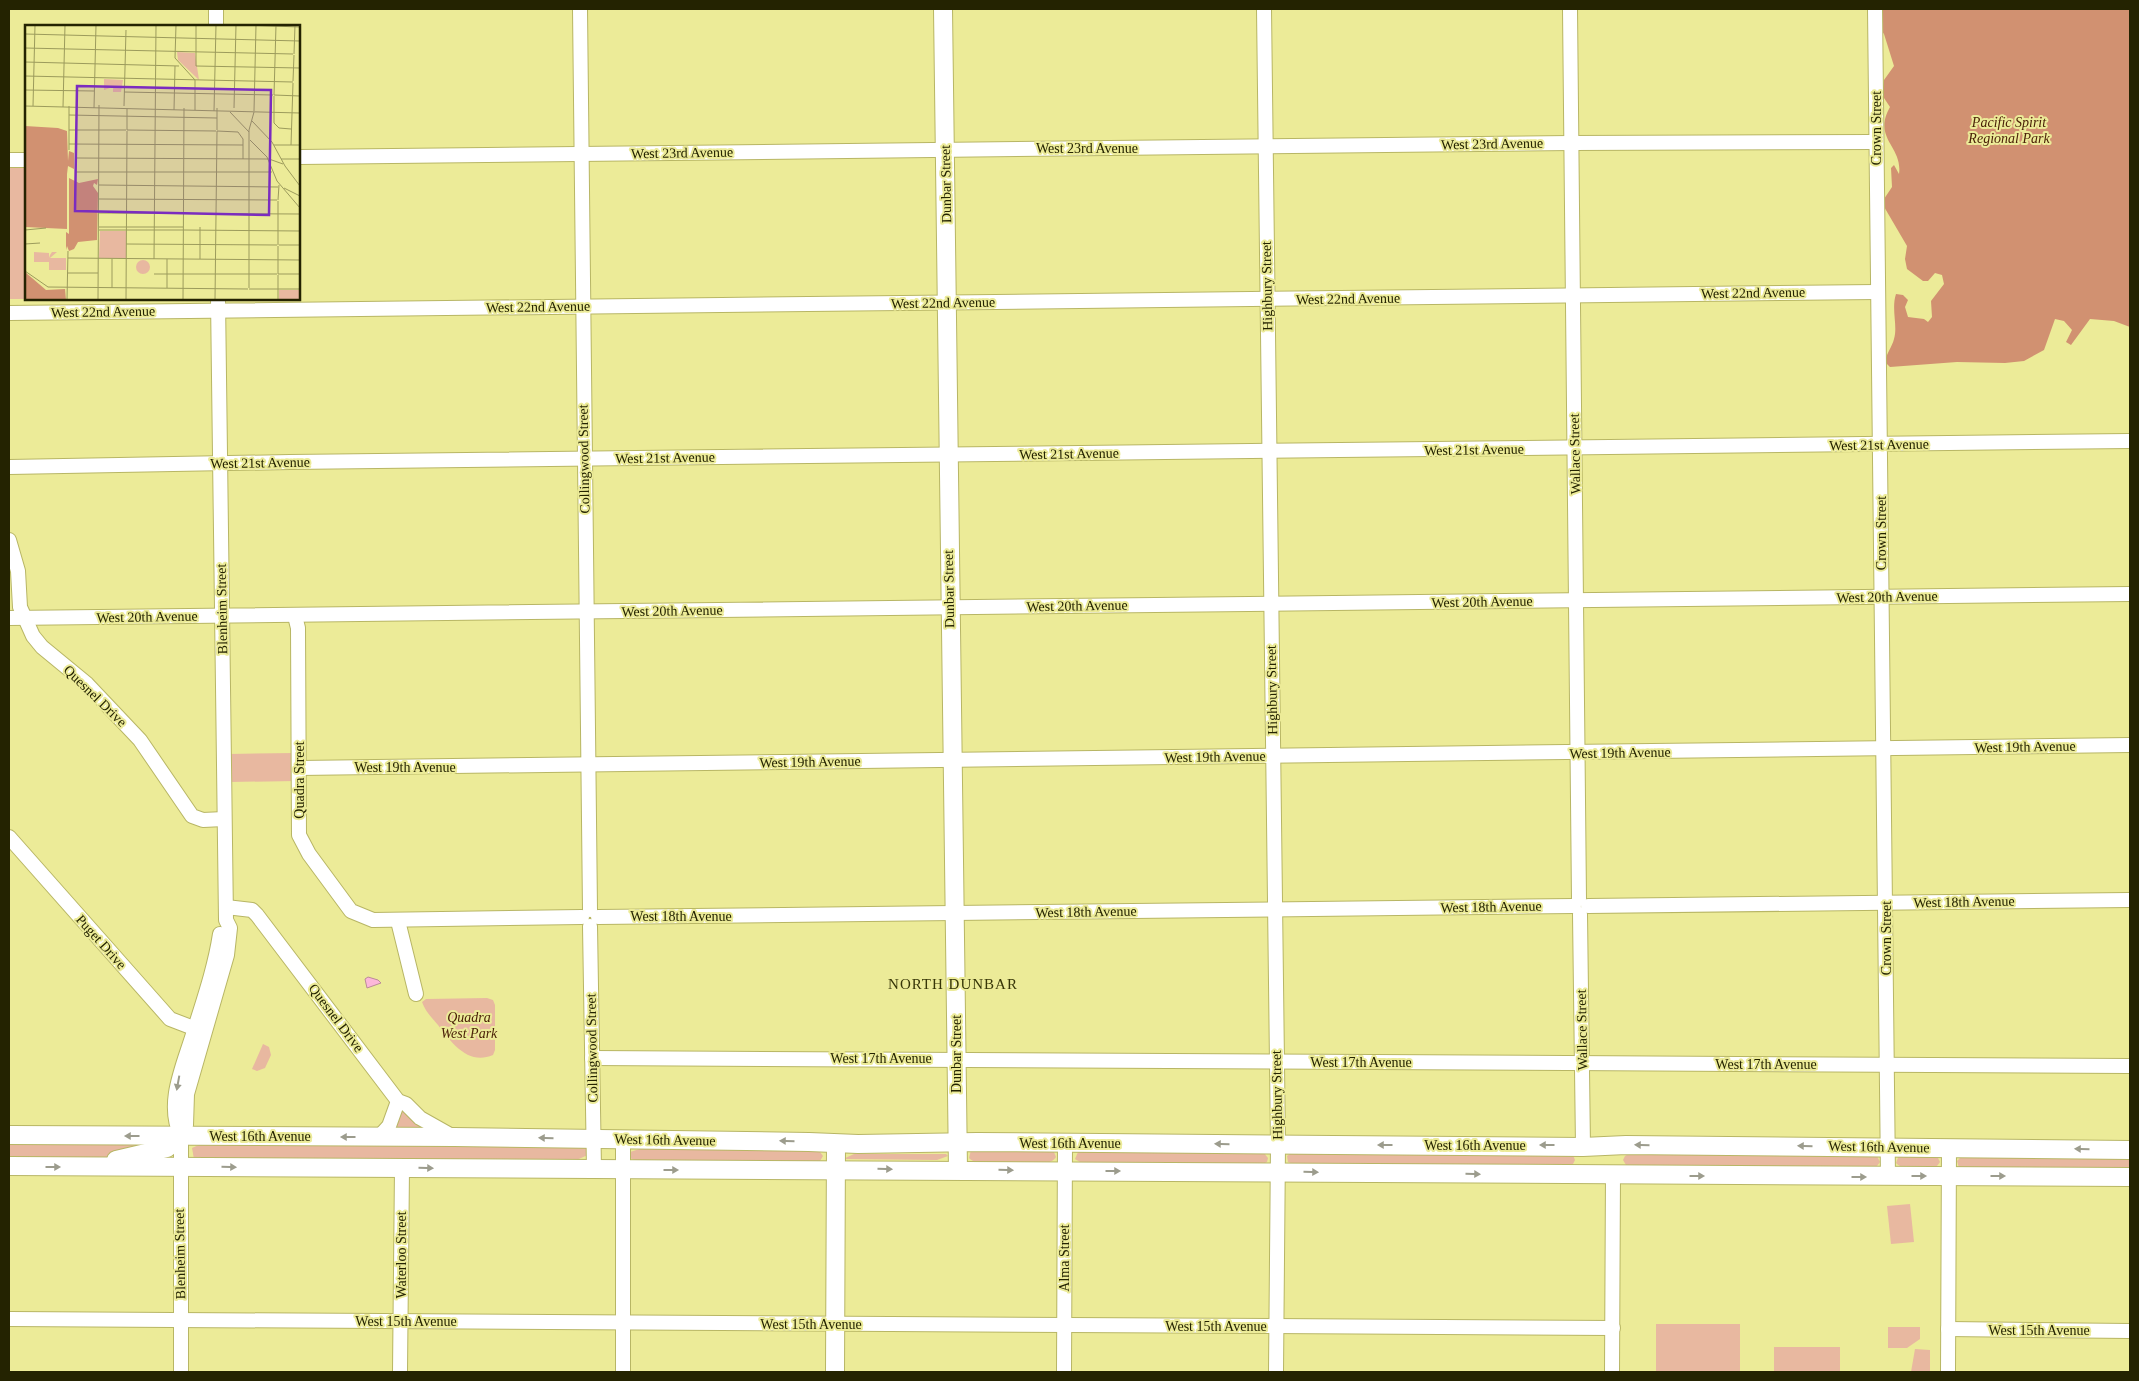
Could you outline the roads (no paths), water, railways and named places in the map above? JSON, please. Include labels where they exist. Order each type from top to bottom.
[{"type":"main road","name":"Dunbar Street","points":[[943,9],[948,303],[951,760],[956,914],[958,1170]]},
{"type":"main road","name":"West 16th Avenue","points":[[9,1135],[454,1137],[836,1144],[1065,1143],[1583,1147],[1626,1145],[2130,1150]]},
{"type":"main road","points":[[96,1167],[166,1148],[181,1136]]},
{"type":"main road","points":[[835,1372],[836,1144]]},
{"type":"main road","name":"West 16th Avenue","points":[[9,1166],[623,1170],[1277,1171],[1888,1177],[2130,1177]]},
{"type":"street","points":[[216,9],[216,25]]},
{"type":"street","name":"Collingwood Street","points":[[580,9],[594,1169]]},
{"type":"street","name":"Highbury Street","points":[[1264,9],[1278,1145],[1276,1372]]},
{"type":"street","name":"Wallace Street","points":[[1570,9],[1583,1147]]},
{"type":"street","name":"Crown Street","points":[[1875,9],[1888,1177]]},
{"type":"street","name":"West 23rd Avenue","points":[[300,157],[1876,142]]},
{"type":"street","points":[[9,160],[25,160]]},
{"type":"street","name":"West 22nd Avenue","points":[[9,313],[218,305],[583,307],[1877,292]]},
{"type":"street","name":"Blenheim Street","points":[[181,1372],[181,1136],[175,1124],[176,1092],[180,1073],[199,1030],[218,951],[221,926],[226,913],[218,305]]},
{"type":"street","name":"West 21st Avenue","points":[[9,467],[2130,441]]},
{"type":"street","name":"Quesnel Drive","points":[[9,540],[18,571],[20,606],[23,618],[42,648],[87,684],[140,740],[192,816],[203,820],[224,819]]},
{"type":"street","name":"West 20th Avenue","points":[[9,618],[1576,602],[2130,594]]},
{"type":"street","name":"Quadra Street","points":[[295,616],[298,628],[299,836],[309,854],[351,911],[367,919]]},
{"type":"street","name":"West 19th Avenue","points":[[299,768],[2130,745]]},
{"type":"street","name":"Puget Drive","points":[[9,837],[170,1020],[199,1030]]},
{"type":"street","name":"West 18th Avenue","points":[[367,919],[398,921],[590,917],[2130,900]]},
{"type":"street","name":"Quesnel Drive","points":[[226,913],[252,910],[398,1101],[406,1104],[420,1118],[454,1137]]},
{"type":"street","points":[[398,921],[416,994]]},
{"type":"street","name":"West 17th Avenue","points":[[592,1058],[956,1058],[1276,1062],[2130,1066]]},
{"type":"street","points":[[379,1137],[389,1126],[398,1101]]},
{"type":"street","points":[[623,1139],[623,1372]]},
{"type":"street","name":"Alma Street","points":[[1064,1372],[1065,1143]]},
{"type":"street","points":[[1948,1372],[1949,1148]]},
{"type":"street","name":"Waterloo Street","points":[[400,1372],[402,1168]]},
{"type":"street","points":[[1612,1372],[1613,1174]]},
{"type":"street","name":"West 15th Avenue","points":[[9,1319],[1613,1328]]},
{"type":"street","name":"West 15th Avenue","points":[[1948,1329],[2130,1331]]},
{"type":"district","name":"NORTH DUNBAR","points":[[953,984]]},
{"type":"park label","name":"Pacific Spirit Regional Park","points":[[2009,130]]},
{"type":"park label","name":"Quadra West Park","points":[[469,1026]]}]
